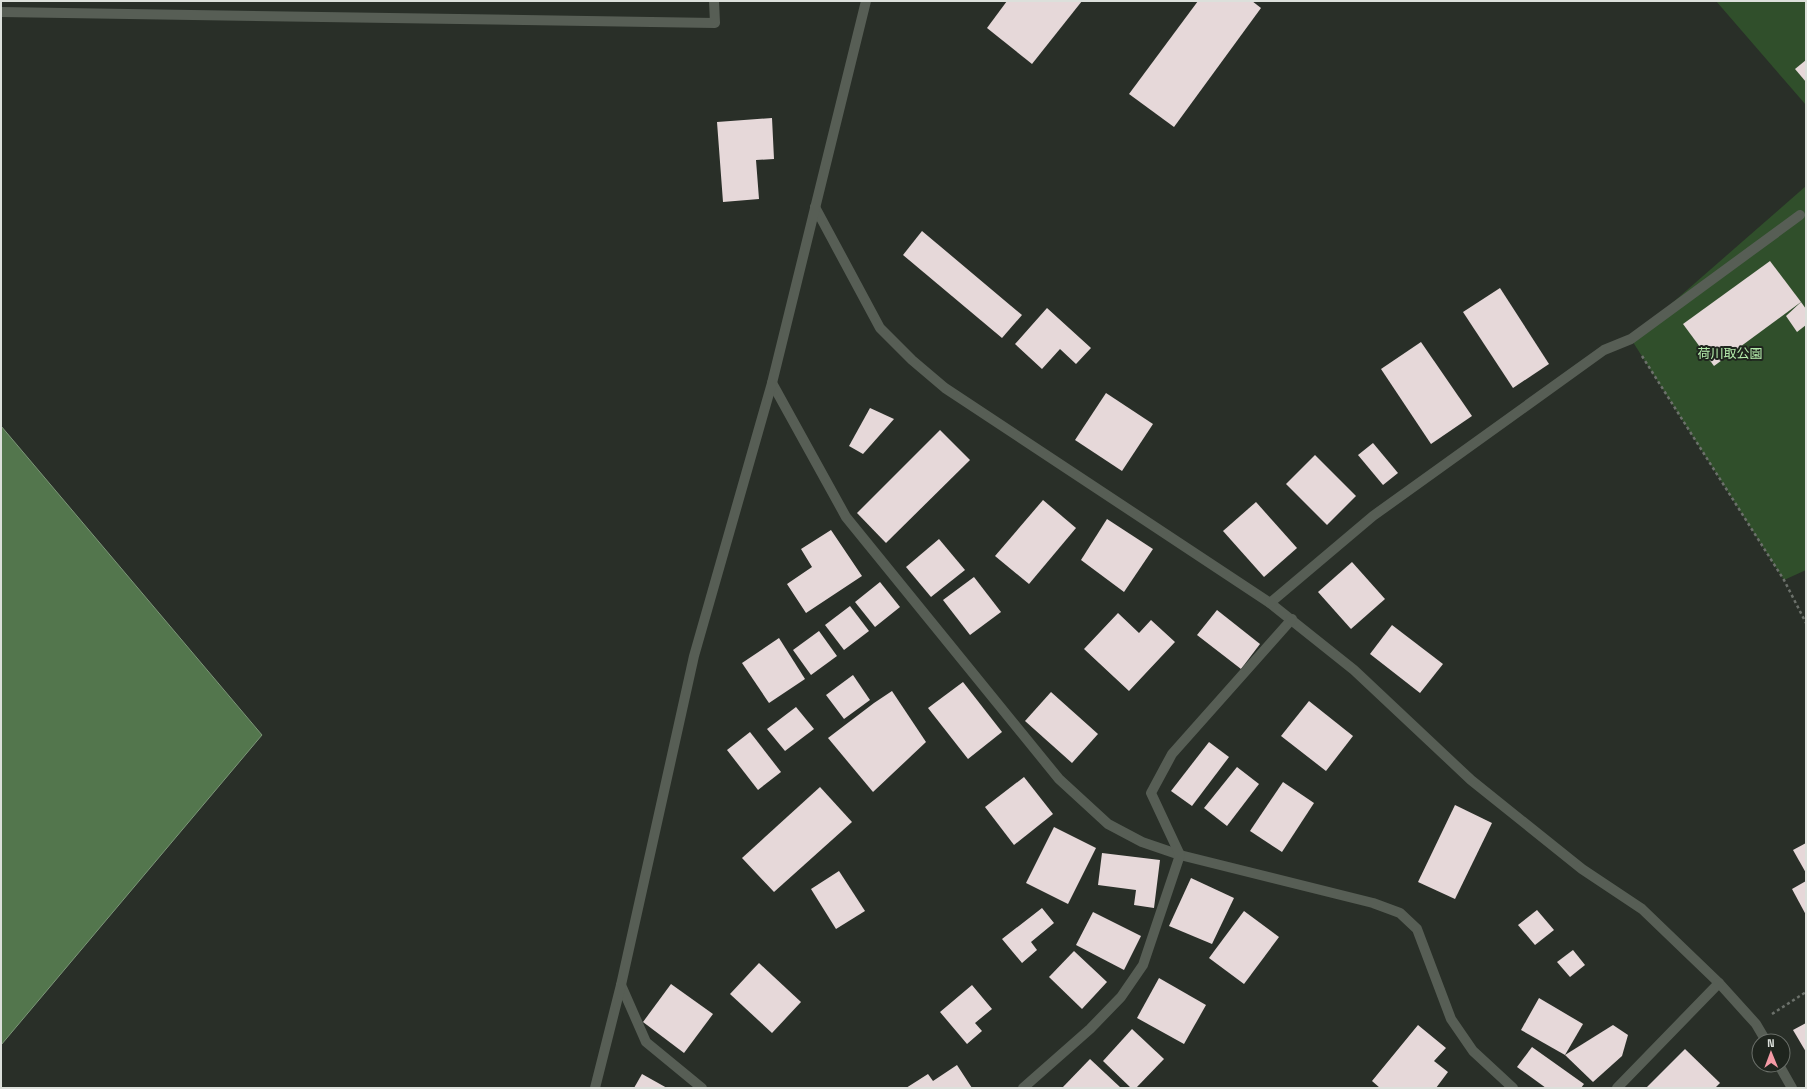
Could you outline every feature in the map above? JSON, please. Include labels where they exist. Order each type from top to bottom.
[{"type":"street","points":[[1,12],[715,23],[714,1]]},
{"type":"street","points":[[595,1088],[621,985],[694,656],[772,383],[866,1]]},
{"type":"street","points":[[815,207],[880,328],[912,360],[945,388],[1292,619],[1384,697],[1471,780],[1582,869],[1642,909],[1718,983],[1756,1024],[1761,1033]]},
{"type":"street","points":[[1270,603],[1372,516],[1604,350],[1631,339],[1800,215]]},
{"type":"street","points":[[772,383],[846,517],[1059,779],[1108,824],[1142,842],[1180,855],[1373,903],[1400,913],[1417,929],[1451,1019],[1473,1051],[1513,1088]]},
{"type":"street","points":[[1023,1088],[1090,1029],[1121,997],[1143,965],[1180,855],[1151,793],[1172,754],[1292,619]]},
{"type":"street","points":[[1617,1088],[1718,983]]},
{"type":"street","points":[[621,985],[646,1042],[702,1088]]},
{"type":"street","points":[[1784,1073],[1792,1088]]},
{"type":"path","points":[[1631,339],[1784,580],[1806,623]]},
{"type":"path","points":[[1756,1024],[1806,992]]},
{"type":"green space","points":[[1716,1],[1806,1],[1806,105]]},
{"type":"green space","name":"荷川取公園","points":[[1806,186],[1806,570],[1784,580],[1631,339]]},
{"type":"shaded area","points":[[1,426],[262,735],[1,1045]]},
{"type":"building","points":[[1007,1],[1082,1],[1032,64],[987,28]]},
{"type":"building","points":[[1198,1],[1252,1],[1261,8],[1174,127],[1129,94]]},
{"type":"building","points":[[1806,60],[1806,82],[1795,69]]},
{"type":"building","points":[[772,118],[774,159],[756,160],[759,199],[723,202],[717,122]]},
{"type":"building","points":[[922,231],[1022,315],[1002,338],[903,255]]},
{"type":"building","points":[[1770,261],[1801,302],[1714,366],[1683,324]]},
{"type":"building","points":[[1500,288],[1549,364],[1513,388],[1463,312]]},
{"type":"building","points":[[1801,302],[1806,309],[1806,325],[1797,332],[1786,316]]},
{"type":"building","points":[[1047,308],[1091,348],[1076,364],[1060,349],[1042,369],[1015,344]]},
{"type":"building","points":[[1421,342],[1472,416],[1431,444],[1381,369]]},
{"type":"building","points":[[1106,393],[1153,424],[1122,471],[1075,440]]},
{"type":"building","points":[[870,408],[894,419],[863,454],[849,446]]},
{"type":"building","points":[[940,430],[970,460],[886,543],[857,513]]},
{"type":"building","points":[[1373,443],[1398,473],[1383,485],[1358,455]]},
{"type":"building","points":[[1315,455],[1356,496],[1327,525],[1286,484]]},
{"type":"building","points":[[1043,500],[1076,528],[1029,584],[995,556]]},
{"type":"building","points":[[1256,502],[1297,548],[1264,577],[1223,531]]},
{"type":"building","points":[[1107,519],[1153,549],[1124,592],[1081,560]]},
{"type":"building","points":[[831,530],[862,576],[806,613],[787,584],[812,567],[801,549]]},
{"type":"building","points":[[939,539],[965,570],[931,597],[906,567]]},
{"type":"building","points":[[1352,562],[1385,599],[1351,629],[1318,592]]},
{"type":"building","points":[[974,577],[1001,612],[970,635],[943,600]]},
{"type":"building","points":[[880,582],[900,607],[875,627],[855,602]]},
{"type":"building","points":[[850,606],[869,631],[844,650],[825,625]]},
{"type":"building","points":[[1217,610],[1260,644],[1241,669],[1197,635]]},
{"type":"building","points":[[1118,613],[1139,633],[1151,620],[1175,642],[1129,691],[1084,649]]},
{"type":"building","points":[[1392,625],[1443,664],[1420,693],[1370,654]]},
{"type":"building","points":[[819,631],[837,656],[811,675],[793,650]]},
{"type":"building","points":[[779,638],[805,679],[769,703],[742,663]]},
{"type":"building","points":[[853,675],[870,700],[844,719],[826,695]]},
{"type":"building","points":[[963,682],[1002,732],[968,759],[928,708]]},
{"type":"building","points":[[892,691],[926,742],[873,792],[828,738]]},
{"type":"building","points":[[1051,692],[1098,734],[1072,763],[1025,721]]},
{"type":"building","points":[[1309,701],[1353,736],[1326,771],[1281,736]]},
{"type":"building","points":[[796,707],[814,729],[785,751],[767,729]]},
{"type":"building","points":[[750,732],[781,772],[758,790],[727,750]]},
{"type":"building","points":[[1209,742],[1229,757],[1192,806],[1171,791]]},
{"type":"building","points":[[1237,767],[1259,784],[1227,826],[1204,808]]},
{"type":"building","points":[[1024,777],[1053,814],[1014,845],[985,807]]},
{"type":"building","points":[[1283,782],[1314,803],[1282,852],[1250,831]]},
{"type":"building","points":[[820,787],[852,822],[774,892],[742,858]]},
{"type":"building","points":[[1455,805],[1492,823],[1455,899],[1418,882]]},
{"type":"building","points":[[1054,827],[1096,848],[1068,904],[1026,883]]},
{"type":"building","points":[[1806,843],[1806,873],[1793,850]]},
{"type":"building","points":[[1102,853],[1160,860],[1154,908],[1134,905],[1136,890],[1098,885]]},
{"type":"building","points":[[839,871],[865,911],[836,929],[811,889]]},
{"type":"building","points":[[1191,878],[1234,898],[1212,944],[1169,926]]},
{"type":"building","points":[[1806,881],[1806,915],[1792,889]]},
{"type":"building","points":[[1042,908],[1054,923],[1031,942],[1037,950],[1022,963],[1002,939]]},
{"type":"building","points":[[1537,910],[1554,930],[1535,945],[1518,925]]},
{"type":"building","points":[[1244,911],[1279,937],[1244,984],[1209,958]]},
{"type":"building","points":[[1093,912],[1141,936],[1124,970],[1076,945]]},
{"type":"building","points":[[1573,950],[1585,965],[1570,977],[1557,962]]},
{"type":"building","points":[[1074,951],[1107,982],[1082,1009],[1049,977]]},
{"type":"building","points":[[759,963],[801,1002],[772,1033],[730,994]]},
{"type":"building","points":[[1159,978],[1206,1005],[1184,1044],[1137,1018]]},
{"type":"building","points":[[671,984],[713,1014],[684,1053],[643,1022]]},
{"type":"building","points":[[972,985],[992,1009],[975,1023],[982,1031],[967,1044],[940,1012]]},
{"type":"building","points":[[1539,998],[1583,1024],[1565,1055],[1521,1030]]},
{"type":"building","points":[[1806,1023],[1806,1052],[1793,1030]]},
{"type":"building","points":[[1418,1025],[1446,1048],[1434,1061],[1448,1072],[1436,1088],[1380,1088],[1372,1081]]},
{"type":"building","points":[[1613,1025],[1628,1035],[1622,1056],[1593,1082],[1565,1055]]},
{"type":"building","points":[[1132,1029],[1164,1059],[1136,1088],[1131,1088],[1103,1061]]},
{"type":"building","points":[[1532,1047],[1584,1084],[1581,1088],[1546,1088],[1517,1067]]},
{"type":"building","points":[[1685,1049],[1720,1083],[1715,1088],[1646,1088]]},
{"type":"building","points":[[1090,1059],[1121,1088],[1062,1088]]},
{"type":"building","points":[[957,1065],[972,1088],[906,1088],[928,1074],[933,1081]]},
{"type":"building","points":[[642,1074],[667,1088],[634,1088]]}]
